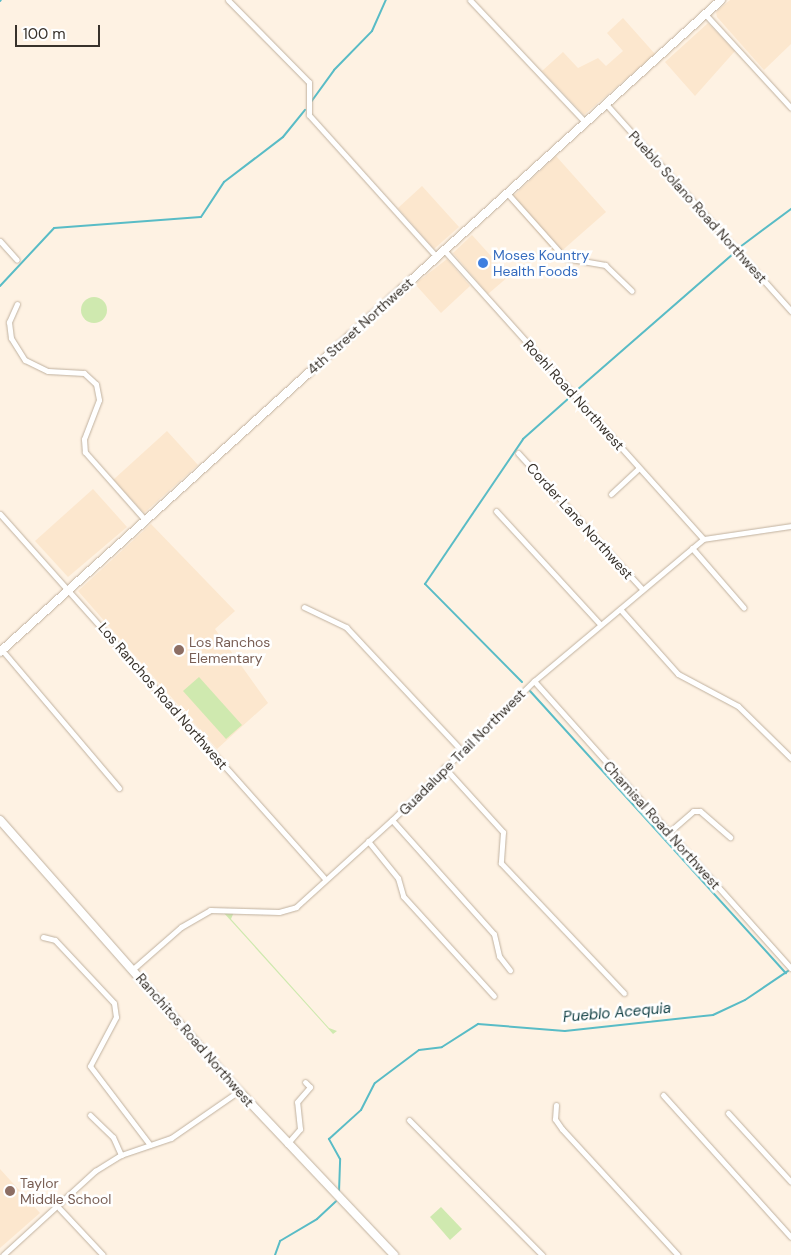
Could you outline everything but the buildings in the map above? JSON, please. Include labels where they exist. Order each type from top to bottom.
[{"type":"main road","name":"4th Street Northwest","points":[[1,651],[721,0]]},
{"type":"main road","name":"Ranchitos Road Northwest","points":[[0,820],[287,1144],[394,1255]]},
{"type":"street","points":[[228,0],[309,82],[309,114],[437,257]]},
{"type":"street","points":[[470,0],[585,122]]},
{"type":"street","points":[[705,14],[791,108]]},
{"type":"street","name":"Pueblo Solano Road Northwest","points":[[606,104],[791,311]]},
{"type":"street","points":[[507,193],[565,258],[605,265],[632,291]]},
{"type":"street","points":[[0,241],[17,260]]},
{"type":"street","name":"Roehl Road Northwest","points":[[444,250],[702,539]]},
{"type":"street","points":[[17,304],[9,322],[11,338],[25,360],[48,371],[84,373],[96,384],[99,400],[84,439],[85,452],[146,520]]},
{"type":"street","name":"Corder Lane Northwest","points":[[518,454],[642,589]]},
{"type":"street","points":[[611,494],[639,468]]},
{"type":"street","points":[[496,511],[600,624]]},
{"type":"street","name":"Los Ranchos Road Northwest","points":[[0,514],[69,589],[324,878]]},
{"type":"street","points":[[702,539],[791,526]]},
{"type":"street","name":"Guadalupe Trail Northwest","points":[[133,969],[181,927],[210,910],[279,912],[296,907],[324,878],[392,820],[461,750],[534,681],[702,539]]},
{"type":"street","points":[[692,548],[744,608]]},
{"type":"street","points":[[304,607],[346,627],[461,750]]},
{"type":"street","points":[[620,609],[678,674],[738,706],[791,758]]},
{"type":"street","points":[[1,651],[119,788]]},
{"type":"street","name":"Chamisal Road Northwest","points":[[534,681],[668,833],[791,968]]},
{"type":"street","points":[[444,767],[503,832],[501,863],[624,993]]},
{"type":"street","points":[[668,833],[693,811],[700,811],[730,837]]},
{"type":"street","points":[[392,820],[494,934],[499,956],[510,970]]},
{"type":"street","points":[[368,841],[398,878],[403,896],[494,996]]},
{"type":"street","points":[[42,937],[55,940],[114,1003],[116,1017],[90,1066],[150,1145]]},
{"type":"street","points":[[287,1144],[300,1129],[297,1102],[310,1087],[305,1082]]},
{"type":"street","points":[[2,1255],[59,1208],[94,1171],[121,1155],[178,1134],[239,1091]]},
{"type":"street","points":[[662,1095],[791,1237]]},
{"type":"street","points":[[556,1105],[554,1119],[678,1255]]},
{"type":"street","points":[[728,1113],[791,1182]]},
{"type":"street","points":[[90,1115],[112,1137],[121,1155]]},
{"type":"street","points":[[410,1120],[542,1255]]},
{"type":"street","points":[[59,1208],[103,1255]]},
{"type":"shaded area","points":[[730,0],[791,0],[791,44],[764,70],[717,17],[716,12]]},
{"type":"shaded area","points":[[623,18],[655,54],[584,115],[542,71],[563,52],[578,68],[598,58],[606,66],[623,51],[607,33]]},
{"type":"shaded area","points":[[708,23],[735,51],[695,96],[665,62]]},
{"type":"shaded area","points":[[556,156],[606,212],[557,255],[509,200]]},
{"type":"shaded area","points":[[422,186],[459,227],[434,249],[398,208]]},
{"type":"shaded area","points":[[472,235],[509,276],[488,294],[453,253]]},
{"type":"shaded area","points":[[447,259],[470,286],[441,313],[415,284]]},
{"type":"shaded area","points":[[167,431],[198,465],[144,513],[113,480]]},
{"type":"shaded area","points":[[93,489],[127,527],[68,577],[35,541]]},
{"type":"shaded area","name":"Los Ranchos Elementary","points":[[151,524],[235,611],[215,629],[268,703],[217,749],[78,591]]},
{"type":"shaded area","name":"Taylor Middle School","points":[[0,1169],[40,1213],[0,1248]]},
{"type":"green space","points":[[94,297],[103,301],[107,310],[103,319],[94,323],[85,319],[81,310],[85,301]]},
{"type":"green space","points":[[199,677],[242,725],[226,739],[183,691]]},
{"type":"green space","points":[[223,912],[234,912],[231,919],[329,1028],[337,1031],[333,1034]]},
{"type":"green space","points":[[441,1207],[462,1229],[450,1240],[430,1217]]},
{"type":"waterway","points":[[311,102],[334,70],[372,31],[386,0]]},
{"type":"waterway","points":[[0,286],[54,228],[201,217],[224,182],[283,137],[305,110]]},
{"type":"waterway","points":[[740,247],[791,209]]},
{"type":"waterway","points":[[577,390],[733,254]]},
{"type":"waterway","points":[[522,682],[425,584],[523,439],[569,398]]},
{"type":"waterway","points":[[530,691],[786,973]]},
{"type":"waterway","name":"Pueblo Acequia","points":[[339,1192],[340,1159],[329,1139],[361,1110],[375,1083],[419,1050],[442,1047],[478,1024],[565,1031],[713,1015],[745,1000],[788,971]]},
{"type":"waterway","name":"Pueblo Acequia","points":[[275,1255],[280,1241],[317,1219],[336,1201]]},
{"type":"place","name":"Moses Kountry Health Foods","points":[[483,263]]},
{"type":"place","name":"Los Ranchos Elementary","points":[[179,650]]},
{"type":"place","name":"Taylor Middle School","points":[[10,1191]]}]
